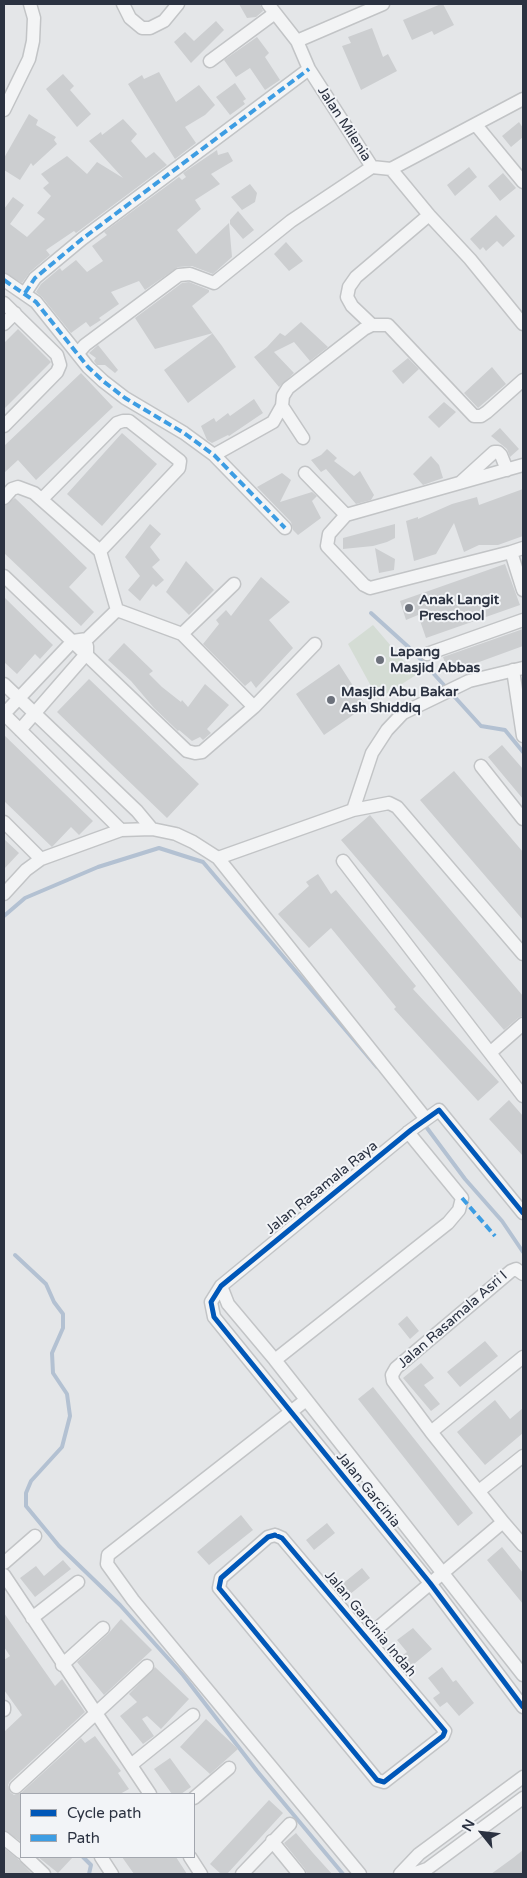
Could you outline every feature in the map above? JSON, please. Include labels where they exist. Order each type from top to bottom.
[{"type":"street","points":[[123,4],[130,18],[142,28],[150,28],[164,21],[178,4]]},
{"type":"street","points":[[297,41],[383,4]]},
{"type":"street","points":[[4,110],[29,59],[33,41],[34,18],[28,5]]},
{"type":"street","points":[[210,61],[271,8]]},
{"type":"street","name":"Jalan Milenia","points":[[271,8],[297,41],[308,69],[372,167],[392,169]]},
{"type":"street","points":[[25,293],[35,278],[82,239],[308,69]]},
{"type":"street","points":[[523,99],[392,169],[523,324]]},
{"type":"street","points":[[476,125],[523,182]]},
{"type":"street","points":[[78,353],[85,345],[179,275],[190,274],[214,283],[291,221],[372,167]]},
{"type":"street","points":[[372,326],[346,298],[349,287],[356,277],[429,215]]},
{"type":"street","points":[[4,280],[36,302],[103,381],[125,398],[184,433],[214,455],[285,528]]},
{"type":"street","points":[[4,304],[57,355],[60,365],[57,372],[4,426]]},
{"type":"street","points":[[4,324],[15,313]]},
{"type":"street","points":[[214,455],[273,422],[282,406],[283,396],[288,388],[364,329],[372,326],[388,325],[474,416],[481,416],[523,380]]},
{"type":"street","points":[[282,406],[303,438]]},
{"type":"street","points":[[42,499],[117,423],[123,421],[129,422],[177,456],[180,461],[179,468],[100,551]]},
{"type":"street","points":[[459,484],[490,453],[498,452],[507,470]]},
{"type":"street","points":[[523,465],[346,515],[329,534],[327,546],[364,585],[370,588],[517,550],[523,590]]},
{"type":"street","points":[[305,474],[346,515]]},
{"type":"street","points":[[4,498],[12,489],[18,487],[34,493],[100,551],[117,610]]},
{"type":"street","points":[[4,576],[191,752],[202,752],[254,707],[315,644]]},
{"type":"street","points":[[182,634],[234,584]]},
{"type":"street","points":[[117,610],[182,634],[254,707]]},
{"type":"street","points":[[117,610],[87,639],[73,641],[4,714],[121,830]]},
{"type":"street","points":[[427,654],[523,620]]},
{"type":"street","points":[[20,730],[36,714],[86,653],[87,639]]},
{"type":"street","points":[[353,810],[372,754],[387,730],[403,713],[469,681],[518,669],[519,717],[523,736]]},
{"type":"street","points":[[4,684],[137,811],[152,829]]},
{"type":"street","points":[[481,766],[523,819]]},
{"type":"street","points":[[218,858],[353,810],[386,802],[397,807],[523,954]]},
{"type":"street","points":[[4,822],[41,860]]},
{"type":"street","points":[[4,894],[26,870],[41,860],[121,830],[152,829],[176,834],[218,858],[425,1120]]},
{"type":"street","points":[[343,861],[523,1096]]},
{"type":"street","points":[[491,1052],[523,1024]]},
{"type":"street","name":"Jalan Rasamala Raya","points":[[221,1286],[409,1131],[439,1110],[523,1213]]},
{"type":"street","points":[[275,1360],[448,1223],[459,1210],[462,1198],[409,1131]]},
{"type":"street","name":"Jalan Rasamala Asri I","points":[[432,1432],[393,1381],[392,1375],[403,1362],[511,1270],[520,1272]]},
{"type":"street","name":"Jalan Garcinia","points":[[221,1286],[228,1304],[275,1360],[523,1675]]},
{"type":"street","name":"Jalan Garcinia","points":[[221,1286],[211,1302],[214,1317],[430,1583],[523,1707]]},
{"type":"street","points":[[523,1357],[432,1432],[523,1545]]},
{"type":"street","points":[[306,1400],[108,1555],[107,1564],[133,1600],[360,1874]]},
{"type":"street","points":[[479,1491],[523,1456]]},
{"type":"street","points":[[367,1636],[503,1522]]},
{"type":"street","name":"Jalan Garcinia Indah","points":[[275,1535],[282,1538],[367,1636],[445,1731],[443,1736],[384,1782],[377,1780],[219,1588],[221,1578],[268,1538],[275,1535]]},
{"type":"street","points":[[4,1563],[35,1536]]},
{"type":"street","points":[[4,1575],[94,1713],[149,1793]]},
{"type":"street","points":[[32,1618],[78,1582]]},
{"type":"street","points":[[62,1665],[103,1628]]},
{"type":"street","points":[[16,1787],[147,1666]]},
{"type":"street","points":[[131,1765],[193,1715]]},
{"type":"street","points":[[195,1797],[229,1768]]},
{"type":"street","points":[[400,1874],[418,1854],[523,1777]]},
{"type":"street","points":[[413,1874],[427,1869],[523,1798]]},
{"type":"street","points":[[242,1874],[290,1824]]},
{"type":"street","points":[[4,1838],[20,1851]]},
{"type":"street","points":[[272,1841],[299,1874]]},
{"type":"street","points":[[27,1858],[44,1874]]},
{"type":"street","points":[[102,1858],[112,1874]]},
{"type":"street","points":[[191,1858],[201,1874]]},
{"type":"shaded area","name":"Lapang Masjid Abbas","points":[[373,625],[416,675],[378,699],[348,644]]},
{"type":"building","points":[[239,4],[260,4],[263,11],[256,17],[247,18]]},
{"type":"building","points":[[443,4],[454,25],[434,35],[432,31],[412,40],[403,20]]},
{"type":"building","points":[[216,21],[224,30],[191,63],[174,42],[185,32],[194,41]]},
{"type":"building","points":[[372,28],[383,57],[388,54],[397,71],[361,90],[342,46],[351,43],[348,37]]},
{"type":"building","points":[[257,37],[269,53],[265,57],[280,80],[265,90],[250,68],[236,77],[224,60]]},
{"type":"building","points":[[159,72],[176,102],[199,85],[215,105],[205,115],[185,127],[196,143],[175,159],[128,84],[142,75],[144,79]]},
{"type":"building","points":[[63,74],[74,86],[70,90],[91,114],[77,127],[46,89]]},
{"type":"building","points":[[235,83],[246,99],[243,101],[245,104],[230,115],[216,97]]},
{"type":"building","points":[[29,114],[38,120],[36,125],[56,137],[54,140],[57,144],[33,166],[31,163],[20,180],[4,170],[4,158]]},
{"type":"building","points":[[123,119],[137,134],[131,141],[146,158],[154,152],[167,165],[76,233],[74,231],[46,250],[50,255],[30,272],[22,283],[4,272],[4,209],[13,197],[24,205],[10,224],[27,237],[45,219],[37,213],[51,196],[43,188],[49,183],[41,174],[67,156],[87,174],[97,162],[123,178],[89,141],[101,132],[102,135]]},
{"type":"building","points":[[519,122],[523,128],[523,137],[511,147],[502,136]]},
{"type":"building","points":[[217,150],[218,155],[228,152],[233,161],[211,174],[220,184],[195,200],[201,209],[177,230],[196,254],[229,223],[232,257],[213,274],[192,266],[178,267],[145,290],[139,281],[111,292],[119,304],[90,327],[86,322],[71,333],[36,292],[41,284],[60,268],[62,271],[76,260],[87,272],[103,261],[92,246],[107,235],[104,232],[179,177],[182,180],[186,177],[183,173]]},
{"type":"building","points":[[469,167],[477,177],[455,196],[447,185]]},
{"type":"building","points":[[503,173],[516,188],[500,201],[488,186]]},
{"type":"building","points":[[250,184],[257,193],[255,202],[242,210],[231,197]]},
{"type":"building","points":[[238,211],[254,230],[243,239],[230,224],[230,220]]},
{"type":"building","points":[[496,215],[515,236],[503,247],[497,241],[486,251],[483,247],[480,250],[470,239]]},
{"type":"building","points":[[286,242],[303,261],[289,271],[274,254]]},
{"type":"building","points":[[189,282],[209,290],[192,306],[212,333],[155,349],[135,318],[182,283]]},
{"type":"building","points":[[301,322],[328,347],[310,361],[294,342],[274,352],[294,373],[279,387],[254,357],[280,333],[285,336]]},
{"type":"building","points":[[18,329],[51,362],[4,409],[4,343]]},
{"type":"building","points":[[213,333],[236,367],[188,403],[164,370]]},
{"type":"building","points":[[98,345],[118,370],[115,373],[105,365],[97,365],[94,361],[96,358],[89,353]]},
{"type":"building","points":[[408,358],[419,369],[403,384],[392,371]]},
{"type":"building","points":[[492,367],[506,384],[478,408],[464,393]]},
{"type":"building","points":[[81,373],[113,407],[36,480],[18,460],[4,473],[4,446]]},
{"type":"building","points":[[254,399],[263,413],[229,436],[212,443],[207,440],[201,426],[214,418],[216,422],[228,413],[230,416]]},
{"type":"building","points":[[444,402],[456,412],[439,428],[428,417]]},
{"type":"building","points":[[500,428],[519,449],[510,457],[507,449],[491,436]]},
{"type":"building","points":[[122,433],[157,464],[102,526],[67,494]]},
{"type":"building","points":[[327,449],[337,458],[334,461],[354,476],[360,471],[374,495],[371,500],[356,504],[326,469],[321,472],[311,460],[321,455]]},
{"type":"building","points":[[431,456],[439,465],[443,478],[423,485],[413,474]]},
{"type":"building","points":[[282,473],[291,480],[280,502],[312,492],[317,496],[312,501],[321,518],[298,535],[293,530],[291,522],[257,487]]},
{"type":"building","points":[[523,489],[523,536],[498,545],[479,545],[464,552],[454,523],[436,554],[414,561],[406,521],[418,517],[418,519],[452,504],[477,497],[479,505]]},
{"type":"building","points":[[15,498],[87,568],[69,587],[94,612],[81,626],[4,553],[4,506]]},
{"type":"building","points":[[150,524],[161,534],[150,547],[160,560],[152,567],[164,580],[156,587],[153,584],[140,601],[128,590],[140,576],[125,557]]},
{"type":"building","points":[[395,524],[395,538],[387,542],[373,546],[343,549],[343,538]]},
{"type":"building","points":[[375,548],[395,559],[394,570],[379,573]]},
{"type":"building","points":[[186,561],[214,590],[189,615],[166,592]]},
{"type":"building","points":[[505,564],[520,605],[426,638],[418,615],[406,620],[400,601]]},
{"type":"building","points":[[261,577],[290,602],[269,620],[293,648],[256,688],[251,681],[245,686],[203,644],[219,624],[216,620],[226,610],[231,616]]},
{"type":"building","points":[[4,597],[53,645],[40,659],[35,654],[17,674],[4,662]]},
{"type":"building","points":[[523,629],[523,646],[449,673],[443,657]]},
{"type":"building","points":[[124,643],[153,671],[149,674],[162,687],[181,702],[182,700],[188,707],[205,684],[229,705],[207,729],[211,733],[203,740],[200,737],[192,741],[178,731],[154,708],[131,681],[108,660]]},
{"type":"building","name":"Masjid Abu Bakar Ash Shiddiq","points":[[339,664],[366,706],[324,735],[296,694]]},
{"type":"building","points":[[89,679],[199,784],[167,818],[57,712]]},
{"type":"building","points":[[4,735],[93,821],[79,835],[71,827],[52,847],[4,801]]},
{"type":"building","points":[[502,745],[523,769],[523,799],[488,757]]},
{"type":"building","points":[[454,771],[523,852],[523,920],[420,800]]},
{"type":"building","points":[[370,815],[523,996],[523,1016],[504,1030],[341,840]]},
{"type":"building","points":[[4,839],[19,853],[4,869]]},
{"type":"building","points":[[318,874],[331,894],[336,890],[416,986],[413,989],[499,1082],[478,1101],[394,1009],[396,1007],[331,928],[309,948],[278,914],[309,886],[306,882]]},
{"type":"building","points":[[509,1100],[523,1116],[523,1156],[489,1119]]},
{"type":"building","points":[[407,1316],[419,1331],[410,1339],[398,1324]]},
{"type":"building","points":[[485,1341],[498,1356],[460,1387],[447,1372]]},
{"type":"building","points":[[421,1363],[434,1378],[424,1385],[440,1404],[431,1411],[403,1378]]},
{"type":"building","points":[[373,1387],[473,1513],[458,1526],[358,1399]]},
{"type":"building","points":[[495,1400],[510,1419],[523,1408],[523,1433],[485,1465],[457,1432]]},
{"type":"building","points":[[241,1515],[253,1530],[209,1565],[197,1552]]},
{"type":"building","points":[[327,1523],[335,1533],[314,1550],[306,1540]]},
{"type":"building","points":[[502,1547],[523,1573],[523,1604],[487,1560]]},
{"type":"building","points":[[63,1560],[71,1569],[35,1597],[20,1578],[36,1566],[44,1576]]},
{"type":"building","points":[[362,1568],[370,1578],[349,1595],[341,1585]]},
{"type":"building","points":[[4,1613],[55,1686],[62,1679],[85,1712],[10,1781],[8,1785],[10,1792],[14,1795],[20,1793],[20,1841],[4,1830],[4,1732],[22,1715],[4,1690],[4,1660],[10,1656],[4,1647]]},
{"type":"building","points":[[121,1619],[152,1650],[104,1695],[77,1662],[108,1634]]},
{"type":"building","points":[[413,1628],[432,1649],[408,1669],[399,1658],[407,1652],[397,1640]]},
{"type":"building","points":[[155,1667],[189,1699],[161,1729],[147,1716],[142,1719],[154,1736],[143,1744],[120,1716],[137,1702],[129,1694]]},
{"type":"building","points":[[442,1667],[453,1682],[456,1680],[474,1703],[459,1716],[447,1702],[440,1707],[433,1698],[440,1693],[428,1678]]},
{"type":"building","points":[[206,1719],[238,1749],[210,1774],[180,1747]]},
{"type":"building","points":[[95,1736],[121,1771],[118,1773],[129,1789],[122,1793],[21,1793],[81,1738],[85,1743]]},
{"type":"building","points":[[170,1758],[191,1787],[182,1793],[171,1793],[154,1769]]},
{"type":"building","points":[[269,1800],[283,1813],[227,1874],[221,1874],[210,1864]]},
{"type":"building","points":[[296,1833],[332,1874],[307,1874],[284,1843]]},
{"type":"building","points":[[4,1848],[18,1859],[32,1874],[4,1874]]},
{"type":"building","points":[[523,1850],[523,1874],[491,1874],[513,1858]]},
{"type":"building","points":[[39,1858],[72,1858],[58,1873]]},
{"type":"building","points":[[123,1858],[177,1858],[187,1874],[134,1874]]},
{"type":"waterway","points":[[371,613],[414,652],[481,726],[505,730],[523,752]]},
{"type":"waterway","points":[[4,916],[25,898],[98,867],[159,848],[203,862],[377,1067]]},
{"type":"waterway","points":[[424,1124],[465,1179],[502,1221],[523,1252]]},
{"type":"waterway","points":[[15,1255],[46,1284],[54,1302],[63,1314],[63,1328],[52,1353],[53,1373],[67,1394],[70,1416],[62,1447],[31,1481],[26,1493],[26,1506],[59,1546],[120,1605],[183,1675],[257,1771],[343,1874]]},
{"type":"waterway","points":[[84,1858],[91,1865],[89,1874]]},
{"type":"marked path","points":[[25,293],[35,278],[82,239],[309,69]]},
{"type":"marked path","points":[[4,280],[36,302],[88,367],[103,381],[125,398],[184,433],[214,455],[285,528]]},
{"type":"marked path","points":[[462,1198],[495,1236]]},
{"type":"cycle path","points":[[523,1213],[439,1110],[411,1130],[221,1286],[211,1302],[214,1317],[430,1583],[523,1707]]},
{"type":"cycle path","points":[[275,1535],[282,1538],[445,1731],[443,1736],[384,1782],[377,1780],[219,1588],[221,1578],[268,1537],[275,1535]]},
{"type":"place","name":"Anak Langit Preschool","points":[[409,608]]},
{"type":"place","name":"Lapang Masjid Abbas","points":[[380,660]]},
{"type":"place","name":"Masjid Abu Bakar Ash Shiddiq","points":[[331,700]]}]
